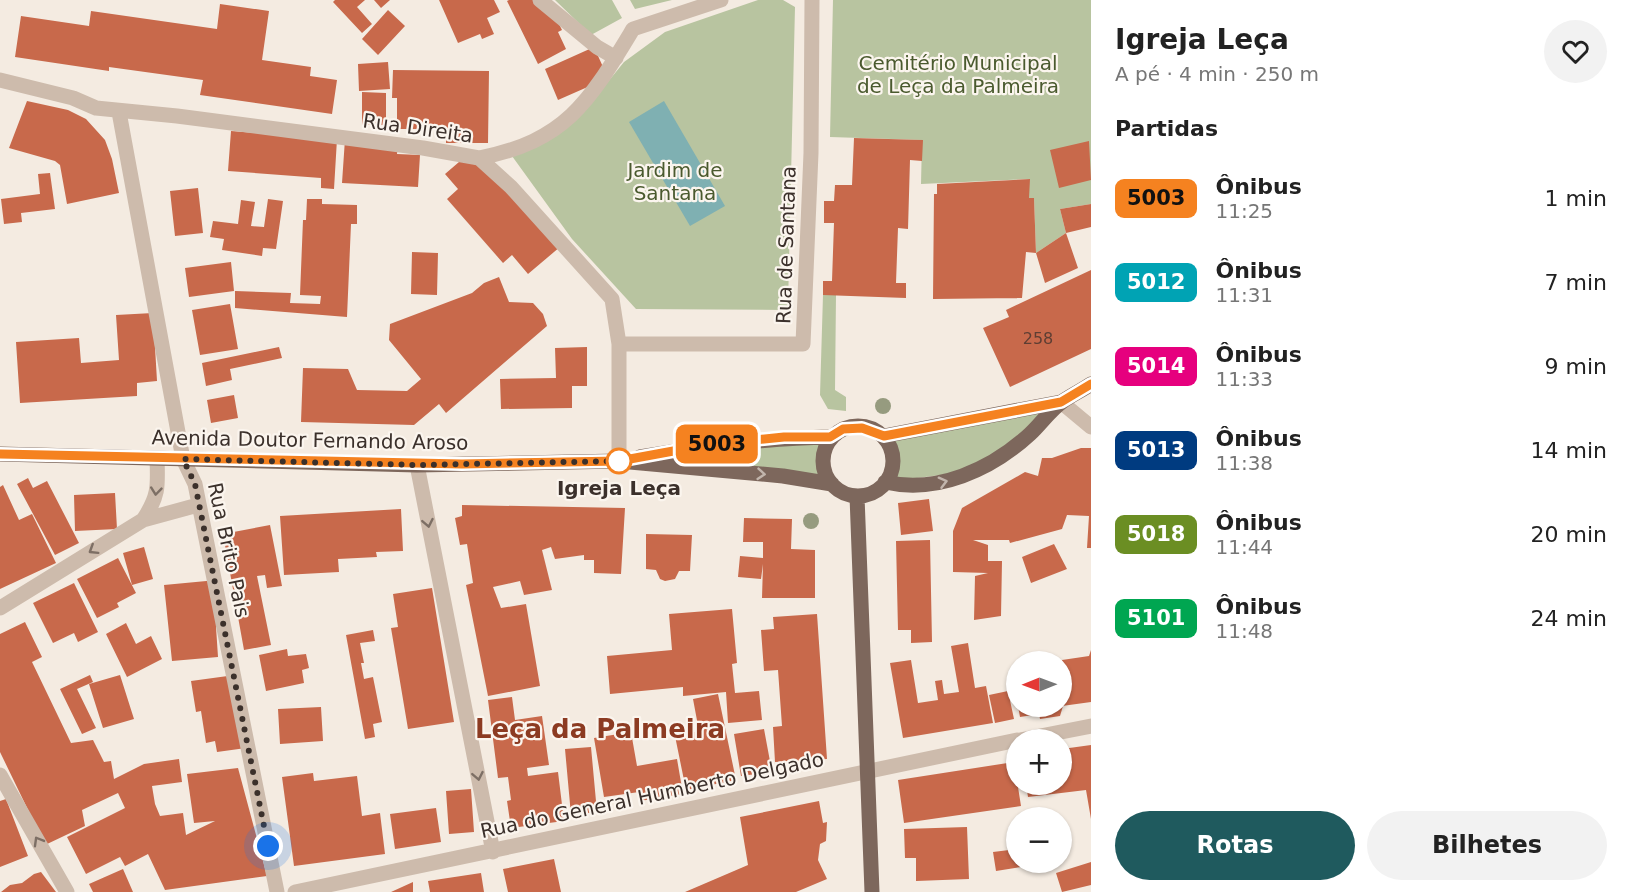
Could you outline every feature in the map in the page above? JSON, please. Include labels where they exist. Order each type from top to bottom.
[{"type":"main road","points":[[885,482],[905,487],[926,487],[950,481],[973,471],[1029,435],[1061,402],[1091,384]]},
{"type":"main road","points":[[884,436],[893,454],[891,474],[885,482],[868,494],[857,496],[839,490],[825,476],[822,455],[830,437],[843,429],[862,428],[884,436],[1061,402]]},
{"type":"main road","name":"Avenida Doutor Fernando Aroso","points":[[619,461],[706,445],[784,437],[830,437]]},
{"type":"main road","name":"Avenida Doutor Fernando Aroso","points":[[0,454],[417,465],[619,461],[783,476],[832,484]]},
{"type":"main road","points":[[857,496],[872,892]]},
{"type":"street","points":[[540,0],[597,47],[616,58]]},
{"type":"street","points":[[479,158],[517,149],[557,129],[597,89],[633,29],[721,0]]},
{"type":"street","name":"Rua de Santana","points":[[619,344],[803,344],[811,153],[812,0]]},
{"type":"street","name":"Rua Direita","points":[[0,80],[73,98],[96,108],[177,116],[423,148],[479,158],[511,188],[608,294],[615,312],[619,344],[619,461]]},
{"type":"street","name":"Rua Brito Pais","points":[[119,111],[183,459],[195,484],[277,892]]},
{"type":"street","points":[[1061,402],[1091,427]]},
{"type":"street","points":[[143,519],[155,502],[158,488],[157,459]]},
{"type":"street","points":[[417,465],[493,852]]},
{"type":"street","points":[[0,608],[143,519],[198,505]]},
{"type":"street","name":"Rua do General Humberto Delgado","points":[[1072,730],[1091,726]]},
{"type":"street","name":"Rua do General Humberto Delgado","points":[[295,892],[1006,743]]},
{"type":"street","points":[[0,775],[67,892]]},
{"type":"green space","points":[[555,0],[612,0],[622,18],[591,35]]},
{"type":"green space","points":[[630,0],[672,0],[635,9]]},
{"type":"green space","name":"Jardim de Santana","points":[[758,0],[783,0],[795,7],[788,306],[784,310],[636,309],[572,239],[512,156],[581,115],[624,62],[665,32]]},
{"type":"green space","name":"Cemitério Municipal de Leça da Palmeira","points":[[833,0],[1091,0],[1091,204],[1060,209],[1066,233],[1036,253],[1034,198],[1029,198],[1029,179],[921,184],[922,140],[830,137]]},
{"type":"green space","points":[[823,295],[836,295],[835,390],[846,397],[846,411],[828,409],[820,395]]},
{"type":"green space","points":[[1061,402],[973,471],[885,482],[889,476],[893,459],[884,436]]},
{"type":"green space","points":[[830,437],[822,456],[825,476],[619,461]]},
{"type":"water","points":[[664,101],[725,206],[690,226],[629,122]]},
{"type":"building","points":[[335,0],[365,0],[357,7],[372,24],[362,33],[333,2]]},
{"type":"building","points":[[374,0],[390,0],[381,8]]},
{"type":"building","points":[[439,0],[494,0],[500,12],[487,18],[494,34],[482,39],[480,34],[458,43]]},
{"type":"building","points":[[547,0],[562,30],[558,32],[566,49],[538,64],[507,1]]},
{"type":"building","points":[[220,4],[269,11],[262,60],[311,67],[310,76],[337,80],[332,114],[200,95],[203,80],[109,67],[109,71],[15,57],[21,16],[89,26],[91,11],[217,29]]},
{"type":"building","points":[[388,10],[405,26],[378,55],[362,39]]},
{"type":"building","points":[[594,47],[608,78],[558,100],[545,69]]},
{"type":"building","points":[[388,62],[390,89],[359,91],[358,64]]},
{"type":"building","points":[[393,70],[489,71],[488,143],[446,143],[446,129],[397,129],[397,98],[392,98]]},
{"type":"building","points":[[362,92],[386,93],[386,125],[362,125]]},
{"type":"building","points":[[27,101],[68,110],[86,119],[105,140],[112,159],[119,193],[67,204],[60,165],[55,161],[9,148]]},
{"type":"building","points":[[231,131],[337,139],[334,189],[321,188],[321,178],[228,171]]},
{"type":"building","points":[[854,138],[923,140],[922,161],[910,160],[908,229],[898,228],[896,283],[906,283],[906,298],[823,295],[823,281],[832,281],[834,223],[824,223],[824,201],[834,201],[835,185],[852,185]]},
{"type":"building","points":[[345,139],[398,142],[397,154],[420,155],[418,187],[342,183]]},
{"type":"building","points":[[1089,141],[1091,180],[1059,188],[1050,150]]},
{"type":"building","points":[[473,150],[567,241],[528,274],[512,255],[503,263],[447,199],[458,189],[445,174]]},
{"type":"building","points":[[50,173],[55,209],[21,213],[22,222],[4,224],[1,199],[40,194],[38,174]]},
{"type":"building","points":[[1030,179],[1029,198],[1034,198],[1036,253],[1026,252],[1022,298],[933,299],[934,194],[937,194],[937,184]]},
{"type":"building","points":[[198,188],[203,233],[175,236],[170,191]]},
{"type":"building","points":[[268,199],[283,201],[276,249],[263,248],[262,256],[222,250],[224,239],[210,237],[213,221],[238,224],[241,200],[255,202],[251,226],[264,227]]},
{"type":"building","points":[[307,199],[322,199],[322,204],[357,205],[357,224],[351,224],[347,317],[235,308],[235,291],[291,293],[290,303],[320,304],[321,296],[300,295],[303,220],[306,220]]},
{"type":"building","points":[[1091,204],[1091,227],[1066,233],[1060,209]]},
{"type":"building","points":[[1066,233],[1078,268],[1045,283],[1036,253]]},
{"type":"building","points":[[412,252],[438,253],[437,295],[411,294]]},
{"type":"building","points":[[231,262],[234,291],[189,297],[185,268]]},
{"type":"building","points":[[1091,270],[1091,349],[1010,387],[983,328],[1009,317],[1006,310]]},
{"type":"building","points":[[499,277],[509,302],[533,303],[543,314],[547,326],[446,413],[439,404],[414,425],[301,422],[303,368],[348,369],[357,390],[407,391],[421,379],[389,340],[390,324],[472,293],[484,283]]},
{"type":"building","points":[[230,304],[238,349],[200,355],[192,310]]},
{"type":"building","points":[[153,313],[157,381],[137,383],[137,396],[20,403],[16,342],[79,338],[81,363],[119,360],[116,315]]},
{"type":"building","points":[[279,347],[282,358],[230,369],[232,380],[206,386],[202,363]]},
{"type":"building","points":[[587,347],[587,386],[572,386],[572,408],[501,409],[500,379],[556,378],[555,348]]},
{"type":"building","points":[[234,395],[238,418],[211,423],[207,400]]},
{"type":"building","points":[[1081,448],[1091,448],[1091,548],[1087,548],[1089,516],[1067,515],[1062,529],[1010,543],[1009,540],[973,540],[988,545],[988,561],[1002,561],[1001,616],[974,620],[975,576],[988,573],[953,572],[953,531],[962,508],[1025,472],[1038,476],[1042,458],[1052,458]]},
{"type":"building","points":[[28,478],[33,488],[47,481],[79,543],[55,555],[17,484]]},
{"type":"building","points":[[3,485],[19,520],[32,514],[56,563],[0,589],[0,487]]},
{"type":"building","points":[[115,493],[117,529],[75,531],[74,495]]},
{"type":"building","points":[[929,499],[933,531],[901,535],[898,503]]},
{"type":"building","points":[[462,505],[625,508],[621,574],[594,573],[594,560],[584,560],[584,555],[555,559],[551,547],[542,550],[552,590],[524,595],[520,581],[493,587],[501,608],[526,604],[540,686],[488,696],[466,585],[473,583],[467,544],[460,545],[455,518],[462,516]]},
{"type":"building","points":[[401,509],[403,551],[376,552],[377,557],[338,559],[339,572],[284,575],[280,516]]},
{"type":"building","points":[[744,518],[792,519],[791,549],[815,550],[815,598],[762,598],[763,564],[761,579],[738,577],[740,556],[763,558],[763,542],[743,542]]},
{"type":"building","points":[[270,525],[282,586],[267,588],[265,575],[257,576],[271,645],[244,650],[223,534]]},
{"type":"building","points":[[646,534],[692,535],[690,571],[679,571],[675,579],[665,581],[660,579],[656,570],[646,569]]},
{"type":"building","points":[[930,540],[932,642],[911,643],[911,630],[898,630],[896,541]]},
{"type":"building","points":[[1054,544],[1067,569],[1031,583],[1022,557]]},
{"type":"building","points":[[144,547],[153,579],[132,585],[123,553]]},
{"type":"building","points":[[118,558],[136,593],[117,603],[119,607],[97,618],[77,579]]},
{"type":"building","points":[[217,580],[222,627],[216,627],[218,657],[172,661],[164,585]]},
{"type":"building","points":[[74,583],[98,632],[78,642],[74,633],[53,643],[33,603]]},
{"type":"building","points":[[432,588],[454,722],[408,729],[391,628],[398,627],[393,594]]},
{"type":"building","points":[[732,609],[737,663],[732,664],[735,693],[759,691],[762,720],[728,723],[726,692],[683,696],[683,687],[610,694],[607,656],[672,650],[669,614]]},
{"type":"building","points":[[817,614],[827,759],[775,762],[773,727],[782,726],[778,670],[764,671],[761,630],[774,629],[773,617]]},
{"type":"building","points":[[25,622],[42,657],[32,662],[71,743],[93,740],[104,762],[111,761],[114,779],[144,764],[179,759],[182,782],[152,786],[160,816],[183,813],[186,835],[215,821],[194,823],[187,774],[238,768],[267,876],[165,890],[148,854],[125,866],[120,857],[86,874],[67,837],[125,808],[118,793],[82,810],[85,826],[45,845],[0,752],[0,634]]},
{"type":"building","points":[[126,623],[136,644],[151,636],[162,659],[127,677],[106,634]]},
{"type":"building","points":[[373,630],[375,641],[360,643],[364,663],[361,663],[364,679],[373,677],[382,722],[373,724],[375,737],[365,739],[346,635]]},
{"type":"building","points":[[968,643],[975,688],[986,686],[993,723],[903,738],[890,663],[911,660],[918,703],[938,700],[935,681],[942,680],[944,694],[959,692],[951,646]]},
{"type":"building","points":[[287,649],[288,656],[306,654],[309,668],[302,670],[304,683],[266,691],[259,655]]},
{"type":"building","points":[[1091,650],[1091,702],[1072,705],[1072,659],[1089,656]]},
{"type":"building","points":[[90,675],[93,682],[77,689],[96,728],[82,734],[60,689]]},
{"type":"building","points":[[120,675],[134,719],[103,728],[89,684]]},
{"type":"building","points":[[235,675],[246,748],[217,752],[215,741],[206,743],[201,711],[196,712],[191,681]]},
{"type":"building","points":[[1006,691],[1006,717],[1014,717],[1014,719],[995,723],[989,695]]},
{"type":"building","points":[[718,694],[736,780],[686,790],[675,736],[699,731],[693,699]]},
{"type":"building","points":[[512,697],[515,720],[542,716],[549,765],[527,768],[528,776],[558,772],[564,821],[511,828],[507,801],[511,800],[508,777],[498,778],[488,700]]},
{"type":"building","points":[[321,707],[323,741],[280,744],[278,709]]},
{"type":"building","points":[[764,729],[772,772],[741,776],[734,734]]},
{"type":"building","points":[[631,732],[637,766],[677,759],[683,794],[640,801],[639,792],[604,797],[594,738]]},
{"type":"building","points":[[1091,745],[1091,819],[1086,790],[1072,792],[1072,748]]},
{"type":"building","points":[[591,747],[597,812],[571,815],[565,749]]},
{"type":"building","points":[[1006,763],[1006,795],[1019,795],[1021,806],[904,823],[898,780]]},
{"type":"building","points":[[313,773],[314,781],[357,776],[362,816],[380,813],[385,854],[294,866],[282,777]]},
{"type":"building","points":[[471,789],[474,832],[449,834],[446,791]]},
{"type":"building","points":[[6,799],[28,856],[0,867],[0,801]]},
{"type":"building","points":[[819,801],[823,823],[827,822],[826,841],[820,844],[818,860],[827,879],[796,892],[685,892],[748,865],[740,817]]},
{"type":"building","points":[[436,808],[441,842],[395,849],[390,814]]},
{"type":"building","points":[[967,827],[969,879],[916,881],[916,858],[905,858],[904,829]]},
{"type":"building","points":[[1006,850],[1006,869],[996,871],[993,852]]},
{"type":"building","points":[[554,859],[561,892],[508,892],[503,869]]},
{"type":"building","points":[[1091,862],[1091,885],[1062,892],[1056,873],[1072,873],[1072,868]]},
{"type":"building","points":[[123,869],[133,892],[93,892],[89,884]]},
{"type":"building","points":[[41,872],[56,892],[1,892],[10,885],[22,883]]},
{"type":"building","points":[[481,873],[484,892],[430,892],[428,881]]},
{"type":"building","points":[[413,882],[413,892],[391,892]]},
{"type":"bus line","name":"5003","points":[[0,454],[417,465],[619,461],[706,445],[784,437],[830,437],[843,429],[862,428],[884,436],[1061,402],[1091,384]]},
{"type":"place","name":"Igreja Leça","points":[[619,461]]},
{"type":"district","name":"Leça da Palmeira","points":[[600,729]]},
{"type":"route","points":[[268,846],[195,484],[183,459],[417,465],[619,461]]}]
